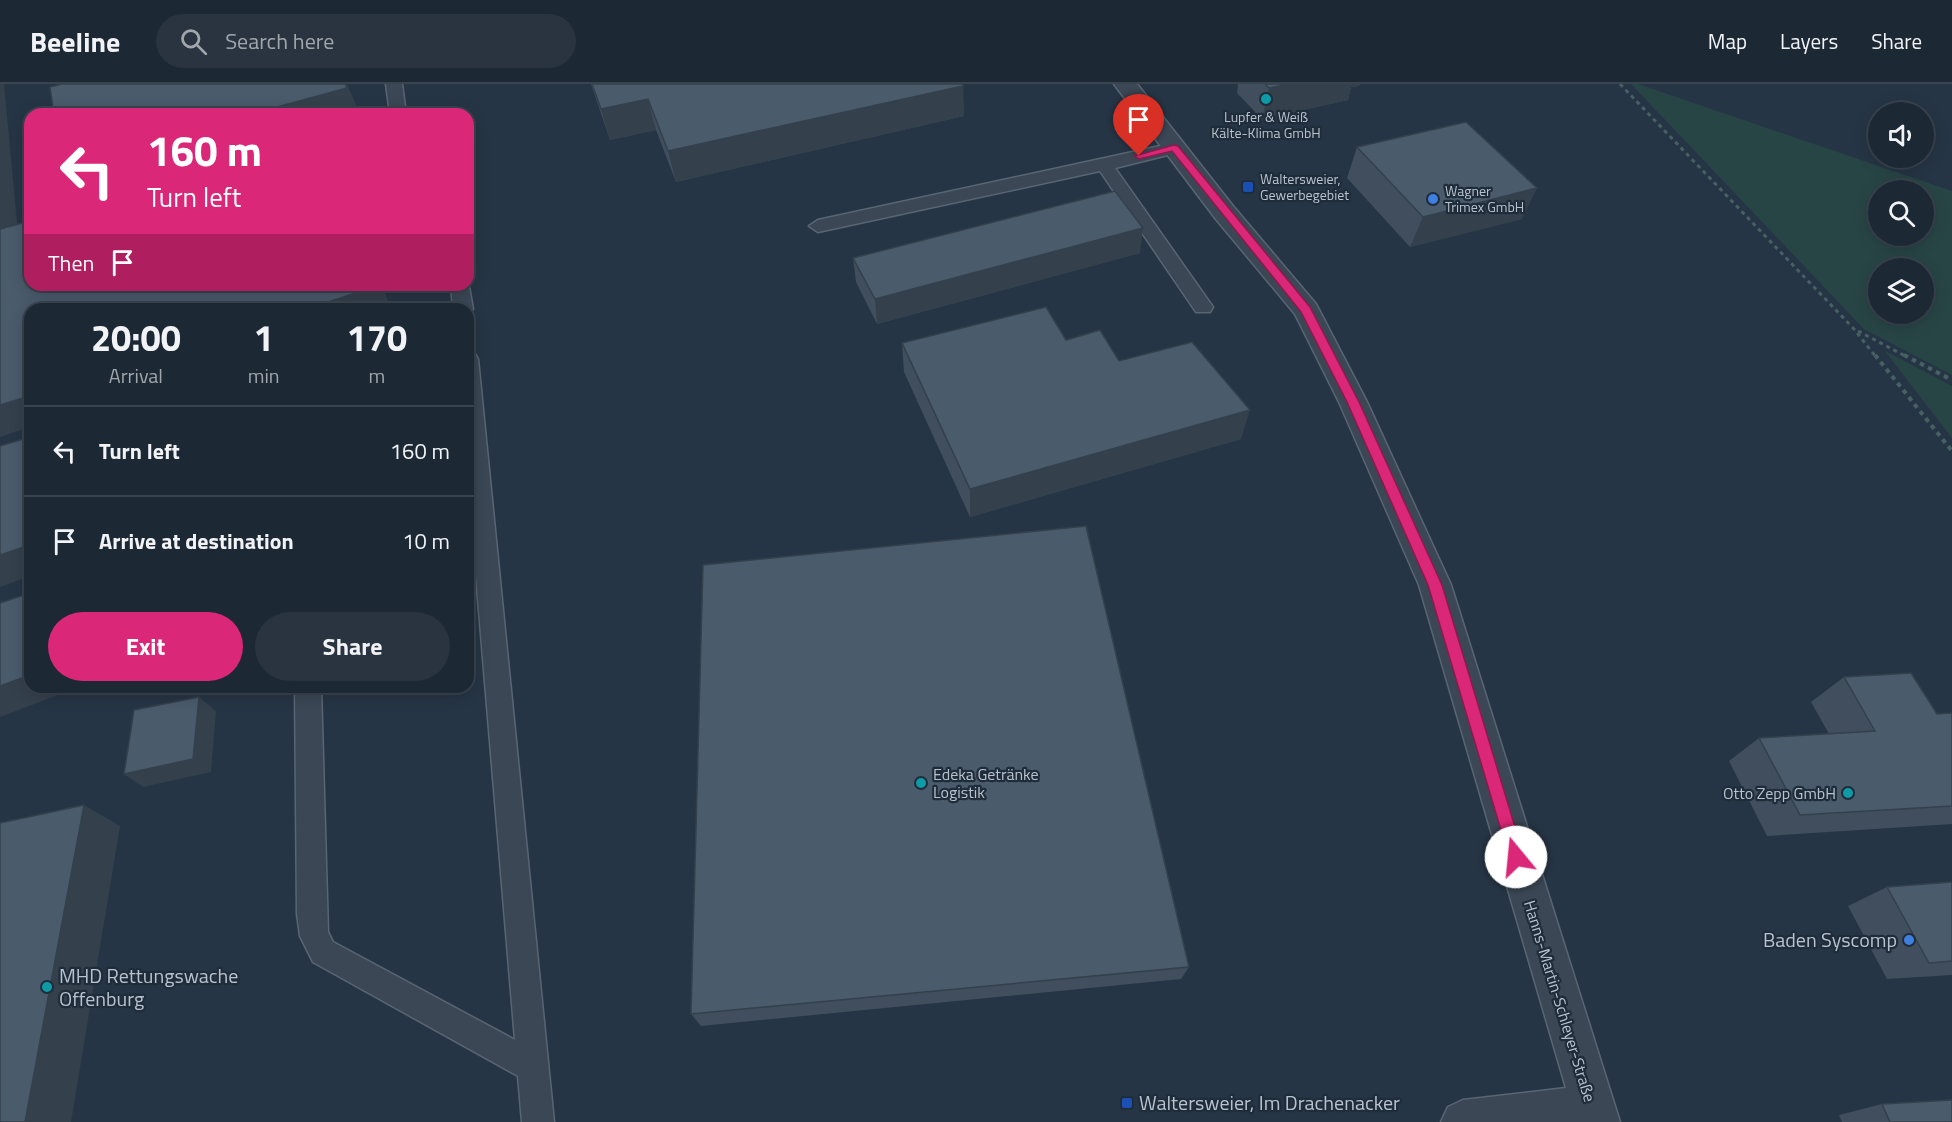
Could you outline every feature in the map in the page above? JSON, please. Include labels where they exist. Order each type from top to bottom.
[{"type":"street","name":"Hanns-Martin-Schleyer-Straße","points":[[1125,84],[1306,310],[1353,402],[1435,585],[1594,1114]]},
{"type":"street","points":[[1463,1122],[1594,1114]]},
{"type":"lane","points":[[394,84],[397,108]]},
{"type":"lane","points":[[818,226],[1174,148]]},
{"type":"lane","points":[[1104,165],[1203,307]]},
{"type":"lane","points":[[474,424],[538,1122]]},
{"type":"lane","points":[[308,693],[311,914],[314,936],[323,952],[533,1067]]},
{"type":"path","points":[[1620,84],[1854,329],[1952,451]]},
{"type":"path","points":[[1854,329],[1952,380]]},
{"type":"green space","points":[[1631,84],[1638,84],[1868,162],[1868,168],[1885,168],[1920,180],[1868,180],[1868,246],[1934,246],[1934,185],[1952,191],[1952,375],[1864,329]]},
{"type":"green space","points":[[1885,351],[1952,386],[1952,438]]},
{"type":"building","points":[[62,84],[345,84],[347,88],[273,108],[53,108],[50,87]]},
{"type":"building","points":[[592,84],[962,84],[963,86],[668,151],[648,99],[601,109]]},
{"type":"building","points":[[1265,84],[1290,84],[1269,88]]},
{"type":"building","points":[[1466,122],[1537,188],[1423,217],[1357,147]]},
{"type":"building","points":[[1115,191],[1143,228],[875,299],[853,258]]},
{"type":"building","points":[[24,223],[24,291],[362,291],[325,303],[24,303],[24,398],[0,405],[0,229]]},
{"type":"building","points":[[1046,307],[1066,340],[1100,330],[1119,361],[1192,342],[1250,410],[970,489],[902,343]]},
{"type":"building","points":[[24,439],[24,547],[0,555],[0,446]]},
{"type":"building","name":"Edeka Getränke Logistik","points":[[1086,526],[1189,967],[691,1014],[703,565]]},
{"type":"building","points":[[24,595],[24,677],[0,686],[0,603]]},
{"type":"building","name":"Otto Zepp GmbH","points":[[1911,673],[1937,714],[1952,713],[1952,806],[1800,815],[1759,738],[1875,731],[1844,677]]},
{"type":"building","points":[[199,697],[193,759],[124,774],[134,710]]},
{"type":"building","points":[[84,805],[25,1122],[0,1122],[0,823]]},
{"type":"building","points":[[1952,882],[1952,961],[1929,963],[1887,887]]},
{"type":"building","points":[[1952,1100],[1952,1122],[1890,1122],[1882,1104]]},
{"type":"place","name":"Lupfer & Weiß Kälte-Klima GmbH","points":[[1266,99]]},
{"type":"place","name":"Waltersweier, Gewerbegebiet","points":[[1248,187]]},
{"type":"place","name":"Wagner Trimex GmbH","points":[[1433,199]]},
{"type":"place","name":"Edeka Getränke Logistik","points":[[921,783]]},
{"type":"place","name":"Otto Zepp GmbH","points":[[1848,793]]},
{"type":"place","name":"Baden Syscomp","points":[[1909,940]]},
{"type":"place","name":"MHD Rettungswache Offenburg","points":[[47,987]]},
{"type":"place","name":"Waltersweier, Im Drachenacker","points":[[1127,1103]]},
{"type":"route","points":[[1139,156],[1174,148],[1306,310],[1353,402],[1435,585],[1516,857]]}]
